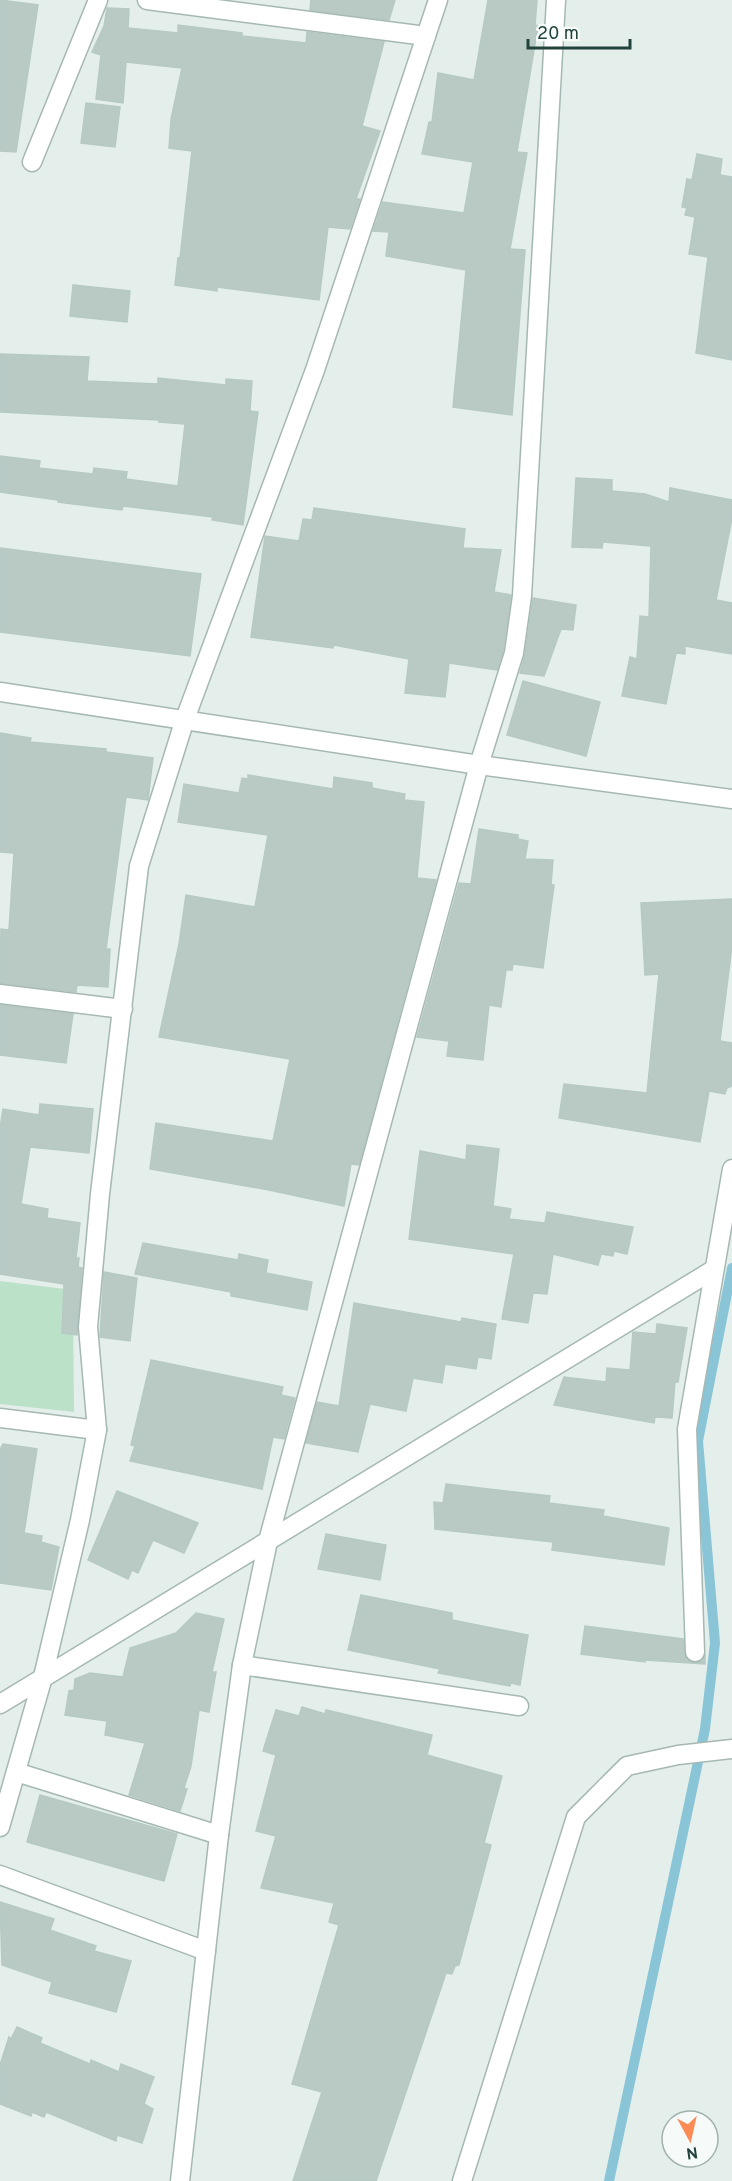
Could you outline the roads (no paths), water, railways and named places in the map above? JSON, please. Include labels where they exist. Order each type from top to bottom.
[{"type":"street","points":[[32,162],[98,0]]},
{"type":"street","points":[[147,0],[426,36]]},
{"type":"street","points":[[0,1827],[43,1677],[97,1430],[88,1327],[100,1194],[139,866],[185,719],[315,370],[438,0]]},
{"type":"street","points":[[180,2181],[219,1835],[242,1665],[268,1541],[479,765],[514,653],[522,596],[556,0]]},
{"type":"street","points":[[0,692],[479,765],[732,799]]},
{"type":"street","points":[[0,994],[123,1009]]},
{"type":"street","points":[[695,1652],[687,1429],[732,1169]]},
{"type":"street","points":[[0,1704],[713,1270]]},
{"type":"street","points":[[0,1418],[97,1430]]},
{"type":"street","points":[[242,1665],[519,1706]]},
{"type":"street","points":[[462,2181],[576,1817],[627,1766],[678,1755],[732,1749]]},
{"type":"street","points":[[16,1772],[219,1835]]},
{"type":"street","points":[[0,1875],[206,1951]]},
{"type":"waterway","points":[[609,2181],[705,1729],[715,1643],[698,1441],[732,1268]]}]
